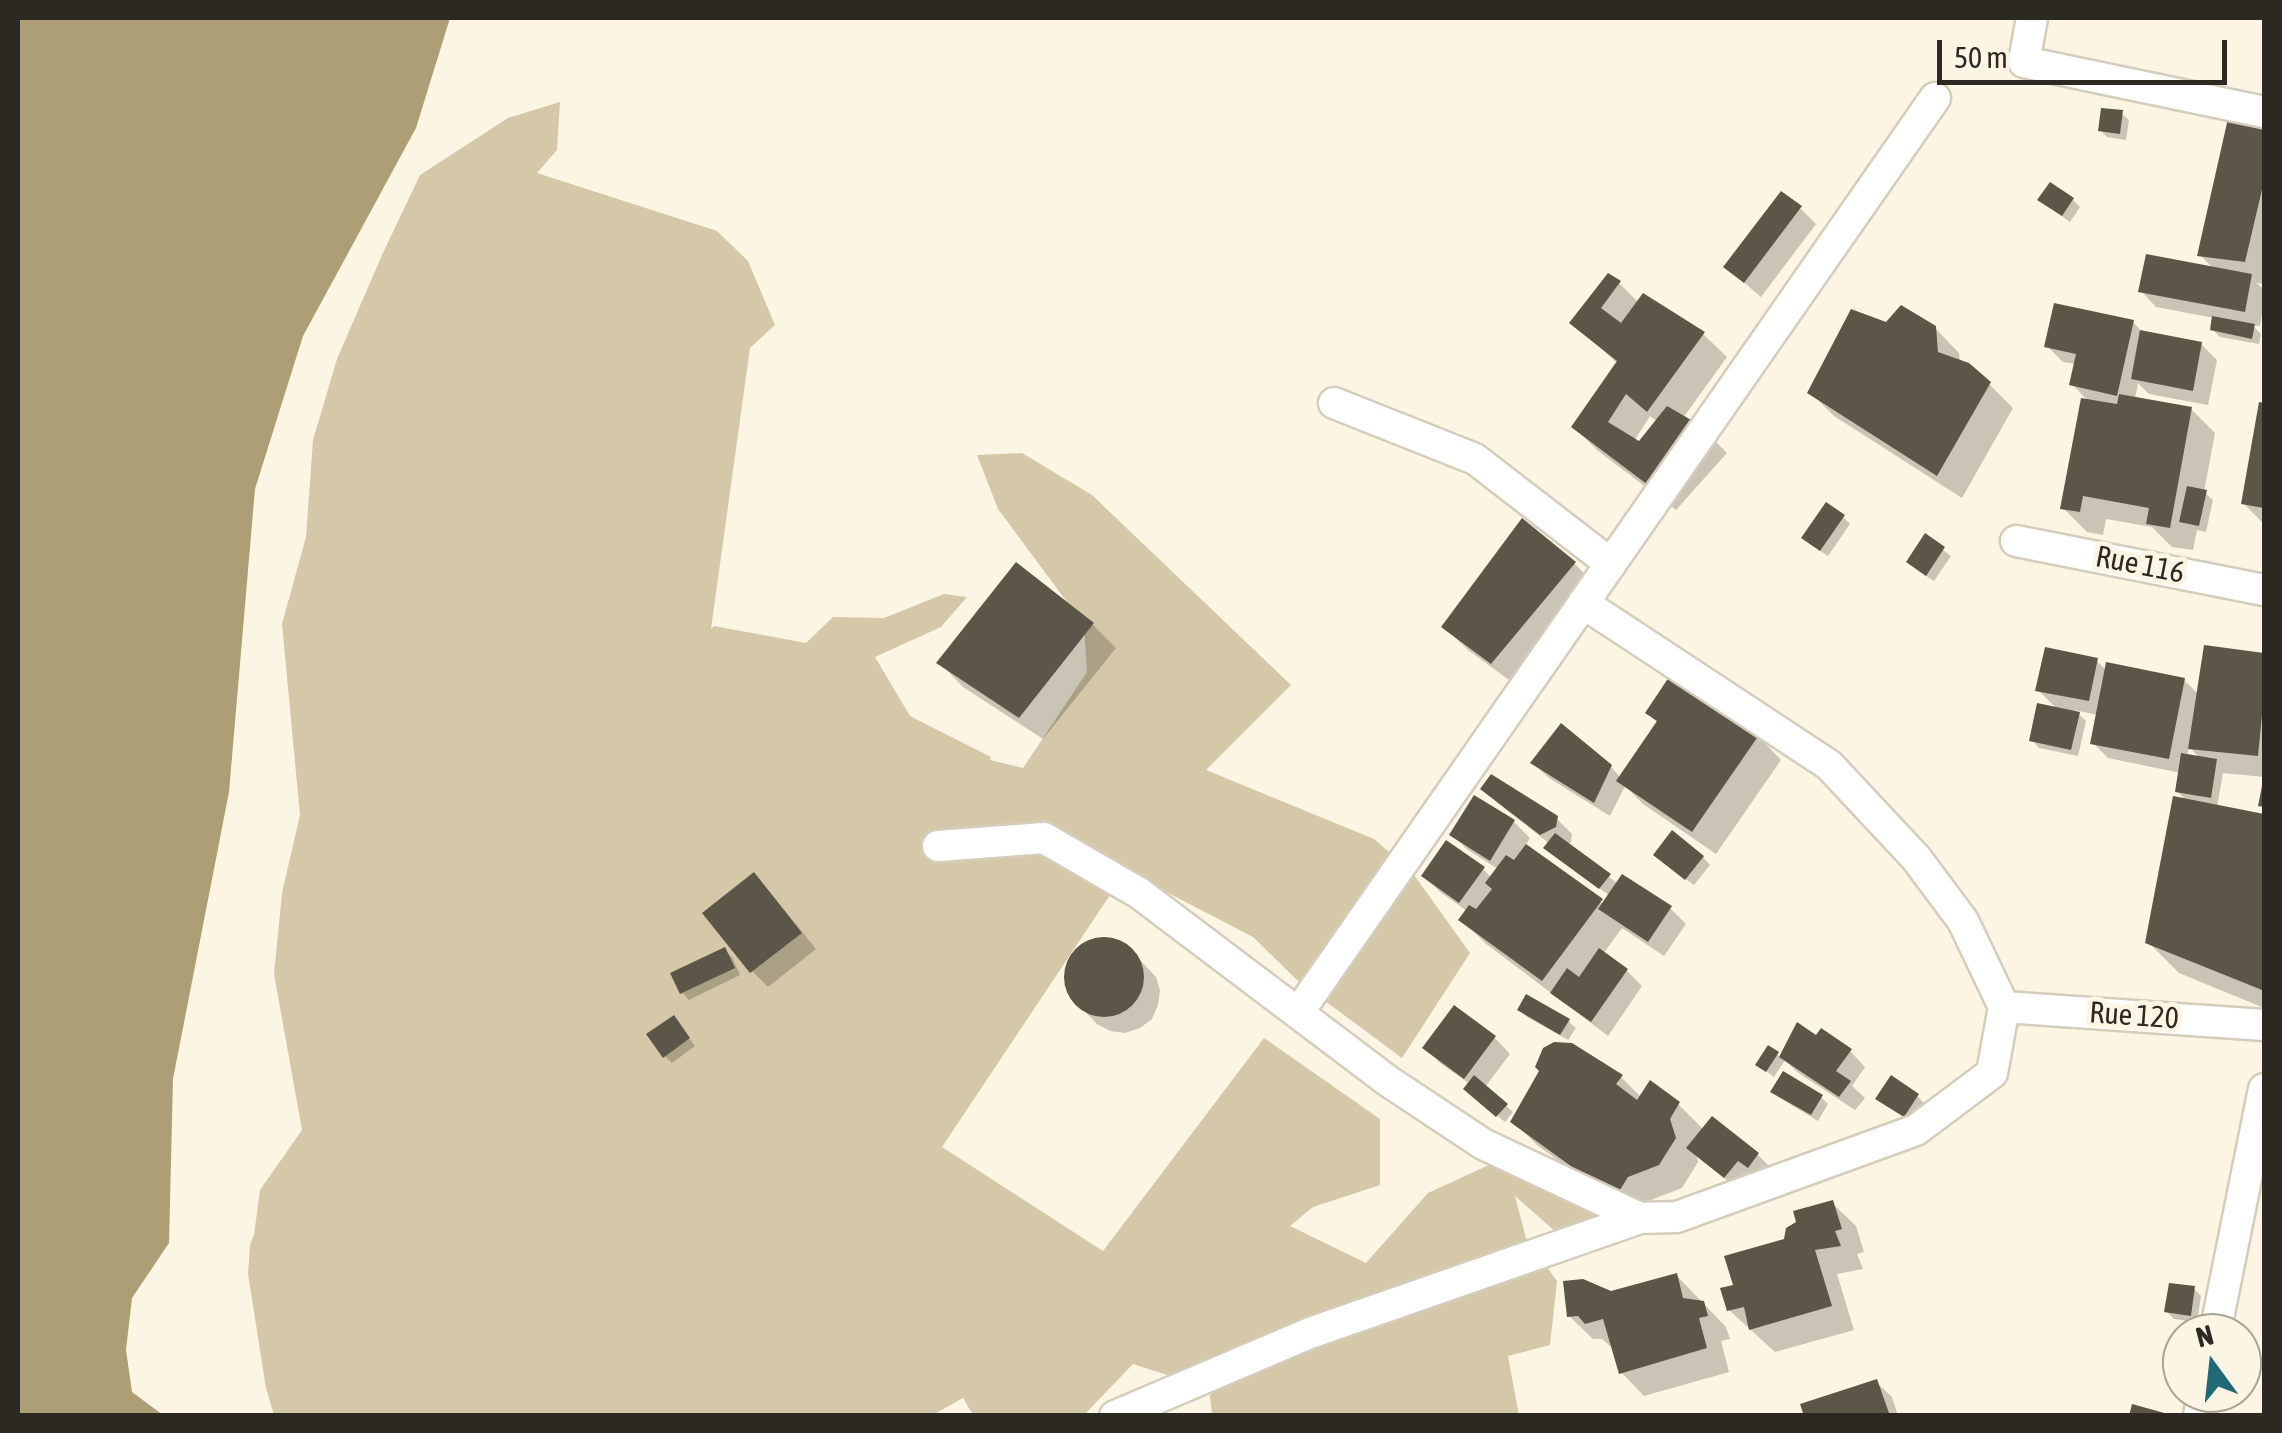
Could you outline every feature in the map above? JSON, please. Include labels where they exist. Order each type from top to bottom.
[{"type":"street","points":[[2032,18],[2024,62],[2264,112]]},
{"type":"street","points":[[1298,1013],[1935,98]]},
{"type":"street","points":[[1334,404],[1476,459],[1610,564]]},
{"type":"street","name":"Rue 116","points":[[2016,541],[2264,590]]},
{"type":"street","points":[[1115,1416],[1310,1333],[1640,1218],[1676,1217],[1916,1130],[1992,1073],[2004,1007],[1962,920],[1916,858],[1829,765],[1582,603]]},
{"type":"street","points":[[938,846],[1044,838],[1139,894],[1388,1081],[1484,1144],[1640,1218]]},
{"type":"street","name":"Rue 120","points":[[2004,1007],[2264,1025]]},
{"type":"street","points":[[2219,1313],[2264,1089]]},
{"type":"shaded area","points":[[18,18],[450,18],[416,128],[303,336],[255,489],[229,792],[173,1079],[169,1243],[132,1298],[126,1350],[132,1392],[163,1415],[18,1415]]},
{"type":"shaded area","points":[[560,102],[557,150],[537,173],[717,231],[748,261],[775,325],[750,348],[711,629],[714,626],[806,643],[833,617],[884,618],[944,594],[967,597],[941,627],[875,657],[910,716],[991,757],[990,760],[1023,768],[1087,672],[1084,625],[998,509],[977,455],[1022,453],[1092,495],[1291,685],[1206,770],[1374,839],[1412,872],[1470,953],[1402,1058],[1298,981],[1253,937],[1126,871],[942,1147],[1103,1251],[1264,1038],[1380,1119],[1380,1185],[1313,1207],[1290,1226],[1366,1263],[1428,1193],[1528,1147],[1560,1185],[1640,1232],[1565,1240],[1515,1196],[1526,1238],[1557,1281],[1550,1345],[1508,1356],[1519,1416],[1212,1415],[1210,1396],[1214,1390],[1133,1364],[1084,1415],[973,1415],[963,1398],[931,1416],[274,1415],[248,1274],[260,1190],[302,1130],[274,974],[282,893],[300,815],[282,624],[306,537],[313,440],[337,359],[420,175],[508,118]]},
{"type":"building","points":[[2231,105],[2264,123],[2264,181],[2245,262],[2197,256]]},
{"type":"building","points":[[2101,108],[2123,110],[2120,134],[2098,131]]},
{"type":"building","points":[[2050,182],[2074,198],[2062,216],[2037,200]]},
{"type":"building","points":[[1781,191],[1802,206],[1744,283],[1723,267]]},
{"type":"building","points":[[2146,254],[2252,274],[2245,312],[2138,292]]},
{"type":"building","points":[[1608,273],[1621,281],[1601,308],[1621,323],[1643,293],[1705,332],[1647,412],[1626,394],[1608,422],[1639,441],[1667,406],[1705,428],[1652,488],[1571,427],[1617,361],[1569,323]]},
{"type":"building","points":[[2054,303],[2134,320],[2117,396],[2069,385],[2076,354],[2044,347]]},
{"type":"building","points":[[1901,305],[1936,326],[1938,352],[1969,363],[1991,382],[1937,476],[1807,393],[1851,309],[1886,322]]},
{"type":"building","points":[[2212,316],[2255,324],[2252,339],[2210,330]]},
{"type":"building","points":[[2140,330],[2202,342],[2193,391],[2131,379]]},
{"type":"building","points":[[2119,394],[2192,407],[2170,528],[2146,524],[2149,508],[2083,496],[2080,512],[2060,509],[2081,398],[2117,404]]},
{"type":"building","points":[[2259,402],[2264,403],[2264,508],[2241,504]]},
{"type":"building","points":[[2187,486],[2207,490],[2199,526],[2179,522]]},
{"type":"building","points":[[1826,502],[1845,515],[1820,551],[1801,538]]},
{"type":"building","points":[[1522,518],[1576,562],[1491,664],[1441,627]]},
{"type":"building","points":[[1925,533],[1945,547],[1926,576],[1906,562]]},
{"type":"building","points":[[1016,562],[1094,623],[1019,718],[936,663]]},
{"type":"building","points":[[2204,645],[2264,653],[2258,756],[2188,749]]},
{"type":"building","points":[[2045,647],[2098,658],[2089,701],[2035,691]]},
{"type":"building","points":[[2106,662],[2185,678],[2169,759],[2090,744]]},
{"type":"building","points":[[1671,674],[1759,735],[1692,832],[1616,781],[1657,721],[1645,713]]},
{"type":"building","points":[[2037,703],[2080,712],[2071,750],[2029,741]]},
{"type":"building","points":[[1561,723],[1612,765],[1594,803],[1530,763]]},
{"type":"building","points":[[2181,753],[2217,759],[2211,798],[2175,792]]},
{"type":"building","points":[[1491,774],[1558,816],[1556,827],[1540,835],[1480,789]]},
{"type":"building","points":[[2264,781],[2264,807],[2258,806]]},
{"type":"building","points":[[1474,795],[1515,820],[1490,861],[1449,835]]},
{"type":"building","points":[[2173,796],[2264,814],[2262,990],[2145,943]]},
{"type":"building","points":[[1672,830],[1704,856],[1685,880],[1653,855]]},
{"type":"building","points":[[1555,833],[1611,874],[1599,889],[1543,848]]},
{"type":"building","points":[[1446,840],[1485,867],[1459,903],[1421,876]]},
{"type":"building","points":[[1526,844],[1603,899],[1542,981],[1458,920],[1469,905],[1476,909],[1492,889],[1485,883],[1506,855],[1514,860]]},
{"type":"building","points":[[754,872],[802,933],[750,973],[702,913]]},
{"type":"building","points":[[1622,874],[1672,906],[1648,942],[1598,909]]},
{"type":"building","points":[[1096,937],[1112,937],[1133,948],[1144,977],[1133,1006],[1112,1017],[1096,1017],[1082,1011],[1070,999],[1064,985],[1064,969],[1070,955],[1082,943]]},
{"type":"building","points":[[725,947],[735,968],[680,994],[670,973]]},
{"type":"building","points":[[1599,948],[1628,969],[1591,1022],[1550,993],[1567,968],[1579,977]]},
{"type":"building","points":[[1526,994],[1570,1019],[1560,1035],[1517,1010]]},
{"type":"building","points":[[1454,1005],[1496,1036],[1464,1079],[1422,1048]]},
{"type":"building","points":[[674,1015],[690,1038],[663,1058],[646,1034]]},
{"type":"building","points":[[1797,1022],[1816,1035],[1821,1028],[1852,1049],[1836,1071],[1851,1081],[1839,1097],[1779,1057]]},
{"type":"building","points":[[1554,1042],[1572,1043],[1623,1075],[1616,1084],[1637,1100],[1650,1080],[1680,1102],[1670,1119],[1676,1138],[1659,1165],[1628,1177],[1615,1198],[1510,1122],[1539,1071],[1535,1067],[1543,1048]]},
{"type":"building","points":[[1768,1045],[1779,1052],[1766,1072],[1755,1065]]},
{"type":"building","points":[[1783,1071],[1823,1095],[1811,1115],[1770,1092]]},
{"type":"building","points":[[1474,1075],[1508,1104],[1496,1117],[1463,1089]]},
{"type":"building","points":[[1891,1075],[1919,1094],[1904,1117],[1875,1099]]},
{"type":"building","points":[[1712,1116],[1759,1153],[1748,1168],[1738,1161],[1724,1178],[1686,1148]]},
{"type":"building","points":[[1833,1200],[1842,1229],[1835,1231],[1841,1246],[1815,1250],[1832,1306],[1749,1330],[1744,1307],[1727,1311],[1720,1288],[1733,1285],[1724,1256],[1784,1239],[1786,1228],[1796,1222],[1793,1211]]},
{"type":"building","points":[[1677,1273],[1683,1298],[1704,1301],[1708,1316],[1699,1318],[1707,1348],[1619,1374],[1603,1319],[1585,1324],[1578,1316],[1567,1317],[1563,1281],[1583,1279],[1611,1291]]},
{"type":"building","points":[[2169,1283],[2195,1286],[2191,1313],[2164,1312]]},
{"type":"building","points":[[1877,1379],[1890,1416],[1804,1416],[1800,1404]]},
{"type":"building","points":[[2132,1404],[2168,1414],[2168,1416],[2129,1416]]}]
